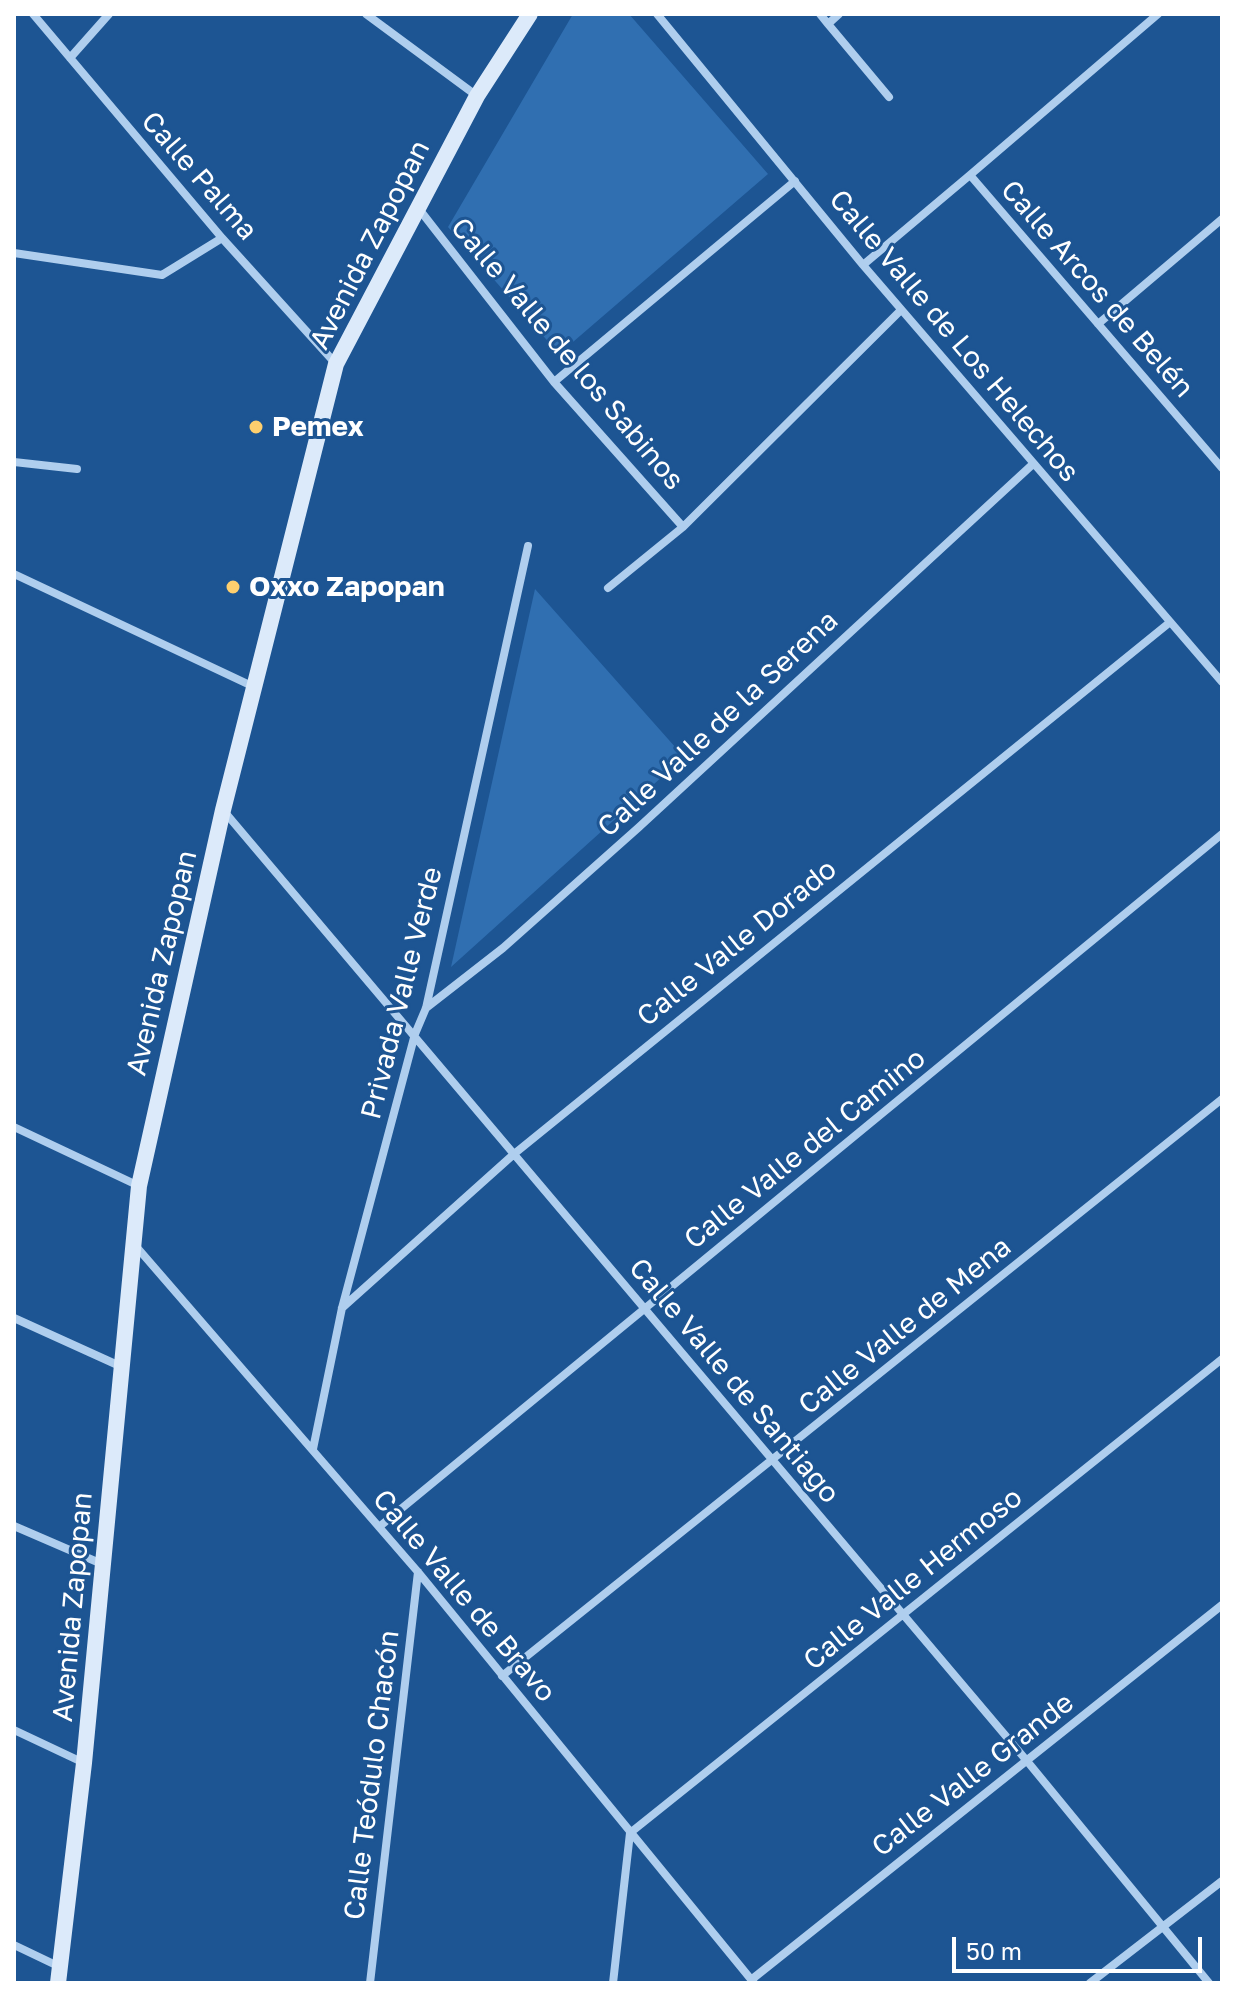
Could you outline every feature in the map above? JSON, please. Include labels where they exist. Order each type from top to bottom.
[{"type":"main road","name":"Avenida Zapopan","points":[[59,1975],[84,1763],[139,1186],[252,686],[336,364],[477,96],[530,14]]},
{"type":"street","name":"Calle Palma","points":[[33,14],[222,238],[336,364]]},
{"type":"street","points":[[70,58],[109,14]]},
{"type":"street","points":[[366,14],[477,96]]},
{"type":"street","name":"Calle Valle de Los Helechos","points":[[657,14],[901,310],[1222,682]]},
{"type":"street","points":[[820,14],[889,97]]},
{"type":"street","points":[[828,24],[839,14]]},
{"type":"street","name":"Calle Arcos de Belén","points":[[863,265],[1158,14]]},
{"type":"street","name":"Calle Arcos de Belén","points":[[970,175],[1222,468]]},
{"type":"street","points":[[554,382],[795,181]]},
{"type":"street","name":"Calle Valle de los Sabinos","points":[[418,209],[554,382],[683,527]]},
{"type":"street","points":[[1098,324],[1222,219]]},
{"type":"street","points":[[14,253],[162,275],[222,238]]},
{"type":"street","points":[[608,588],[683,527],[901,310]]},
{"type":"street","points":[[14,462],[77,469]]},
{"type":"street","name":"Calle Valle de la Serena","points":[[426,1008],[503,948],[627,838],[1033,464]]},
{"type":"street","name":"Privada Valle Verde","points":[[313,1449],[342,1308],[415,1034],[426,1008],[528,546]]},
{"type":"street","points":[[14,574],[252,686]]},
{"type":"street","name":"Calle Valle Dorado","points":[[342,1308],[514,1154],[1169,623]]},
{"type":"street","name":"Calle Valle de Santiago","points":[[223,810],[1027,1761],[1209,1983]]},
{"type":"street","name":"Calle Valle del Camino","points":[[379,1527],[1222,834]]},
{"type":"street","name":"Calle Valle de Mena","points":[[502,1676],[1222,1099]]},
{"type":"street","points":[[14,1127],[139,1186]]},
{"type":"street","name":"Calle Valle de Bravo","points":[[133,1244],[418,1572],[752,1981]]},
{"type":"street","points":[[14,1318],[122,1367]]},
{"type":"street","name":"Calle Valle Hermoso","points":[[630,1833],[1222,1359]]},
{"type":"street","points":[[14,1526],[102,1564]]},
{"type":"street","name":"Calle Teódulo Chacón","points":[[370,1983],[418,1572]]},
{"type":"street","name":"Calle Valle Grande","points":[[752,1981],[1222,1605]]},
{"type":"street","points":[[14,1730],[84,1763]]},
{"type":"street","points":[[613,1983],[630,1833]]},
{"type":"street","points":[[1090,1983],[1222,1881]]},
{"type":"street","points":[[14,1945],[59,1975]]},
{"type":"shaded area","points":[[573,14],[629,14],[768,174],[559,354],[448,227]]},
{"type":"shaded area","points":[[535,589],[684,757],[451,967]]},
{"type":"place","name":"Pemex","points":[[256,427]]},
{"type":"place","name":"Oxxo Zapopan","points":[[233,587]]}]
